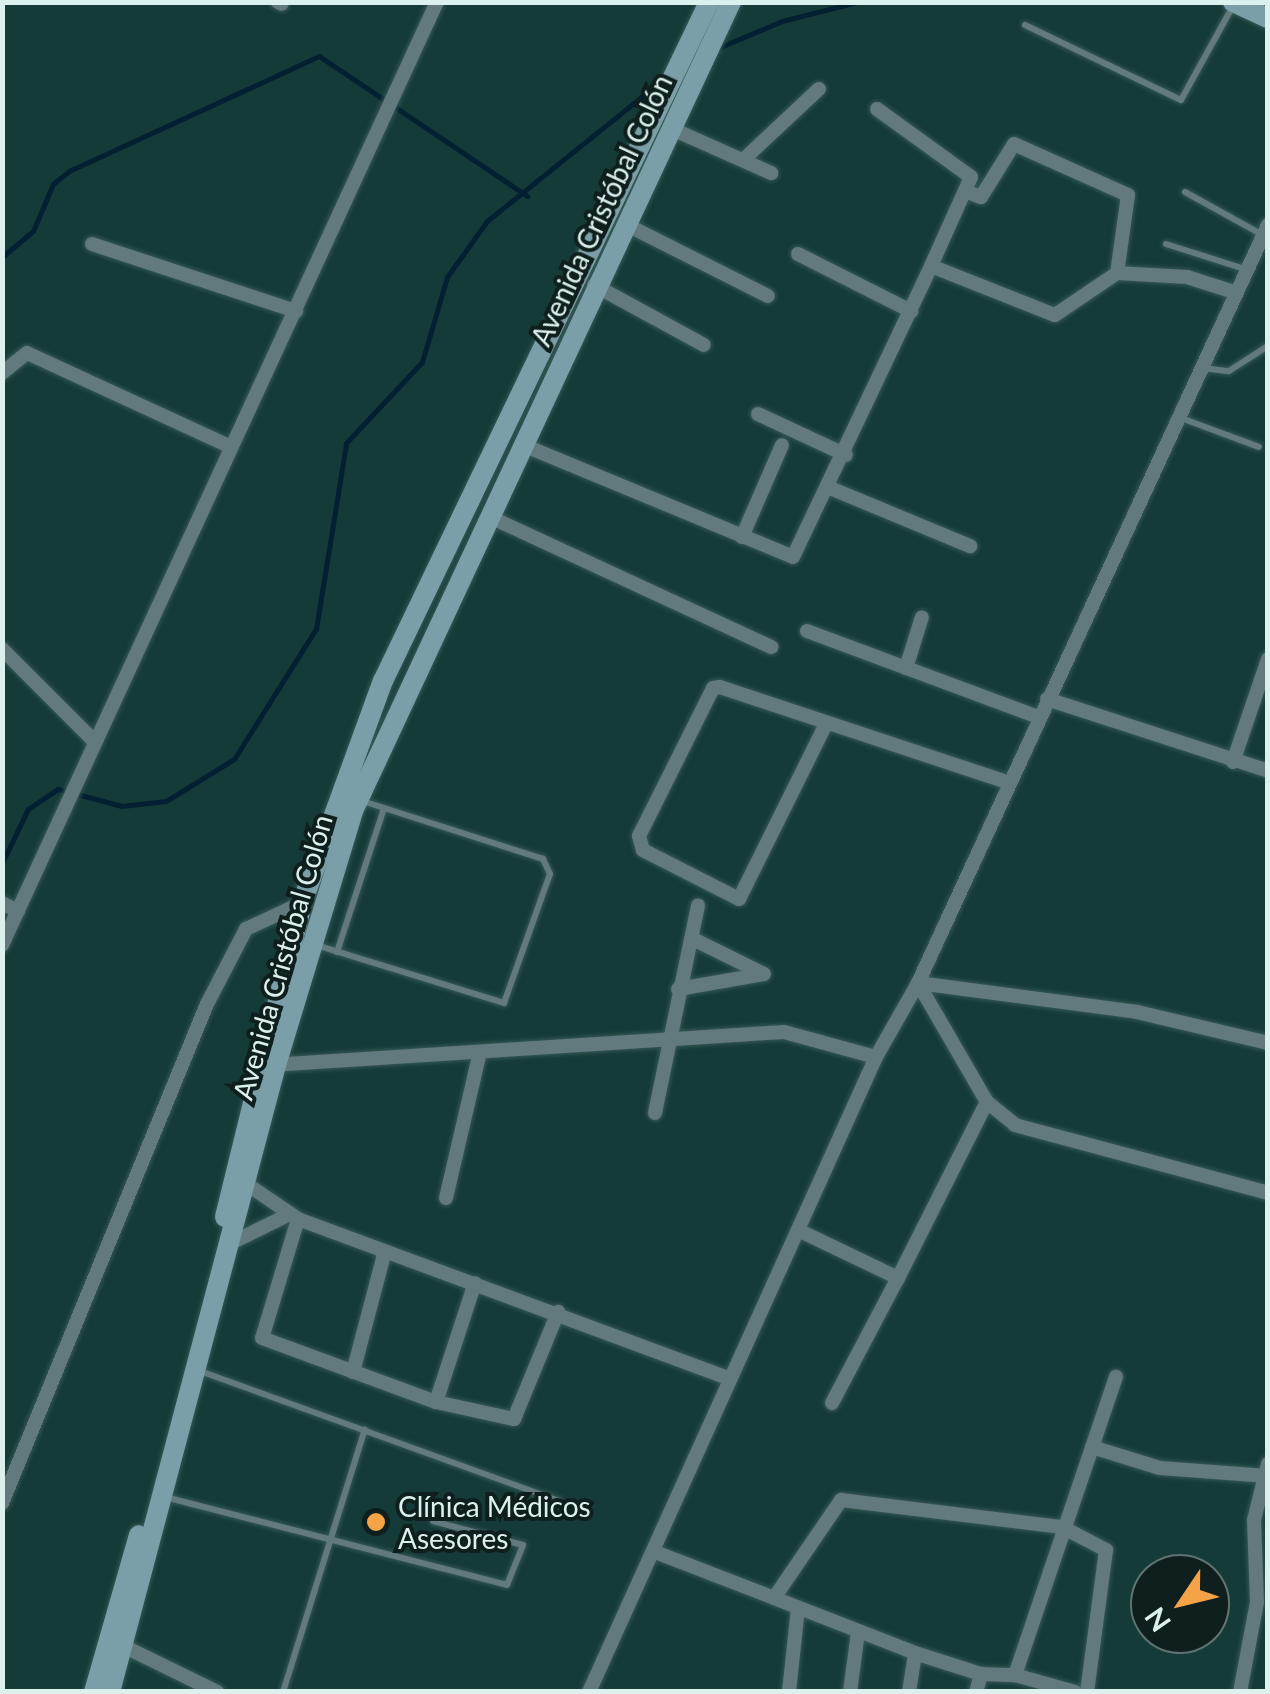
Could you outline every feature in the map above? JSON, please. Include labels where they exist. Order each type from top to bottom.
[{"type":"street","points":[[2,945],[438,2]]},
{"type":"street","name":"Avenida Cristóbal Colón","points":[[110,1692],[116,1642],[268,1065],[358,800],[670,128],[680,83],[709,2]]},
{"type":"street","name":"Avenida Cristóbal Colón","points":[[94,1692],[116,1642],[164,1497],[248,1186],[268,1065],[302,903],[382,682],[680,83],[731,2]]},
{"type":"street","points":[[1234,3],[1268,18]]},
{"type":"street","points":[[743,160],[819,90]]},
{"type":"street","points":[[523,445],[784,555],[801,553],[965,190],[968,173],[877,109]]},
{"type":"street","points":[[670,128],[771,173]]},
{"type":"street","points":[[965,190],[981,197],[1014,144],[1128,195],[1117,274]]},
{"type":"street","points":[[625,224],[768,296]]},
{"type":"street","points":[[589,1692],[656,1552],[728,1378],[876,1057],[918,983],[1007,782],[1181,418],[1234,292],[1265,230]]},
{"type":"street","points":[[92,244],[296,311]]},
{"type":"street","points":[[798,254],[910,311]]},
{"type":"street","points":[[931,266],[1055,315],[1117,274],[1187,277],[1234,292]]},
{"type":"street","points":[[594,285],[704,345]]},
{"type":"street","points":[[2,373],[27,353],[231,447]]},
{"type":"street","points":[[758,414],[846,455]]},
{"type":"street","points":[[742,538],[782,446]]},
{"type":"street","points":[[830,488],[970,546]]},
{"type":"street","points":[[490,517],[771,647]]},
{"type":"street","points":[[906,668],[922,617]]},
{"type":"street","points":[[807,631],[1038,716]]},
{"type":"street","points":[[2,649],[95,742]]},
{"type":"street","points":[[1233,762],[1268,659]]},
{"type":"street","points":[[826,724],[739,898],[639,844],[714,688],[1007,782]]},
{"type":"street","points":[[1047,699],[1233,762],[1268,770]]},
{"type":"street","points":[[2,903],[18,912]]},
{"type":"street","points":[[2,1503],[207,1004],[246,930],[302,903]]},
{"type":"street","points":[[656,1113],[698,905]]},
{"type":"street","points":[[678,989],[764,974],[693,939]]},
{"type":"street","points":[[918,983],[1137,1012],[1268,1043]]},
{"type":"street","points":[[918,983],[987,1102],[1015,1126],[1268,1193]]},
{"type":"street","points":[[268,1065],[784,1032],[876,1057]]},
{"type":"street","points":[[446,1198],[480,1052]]},
{"type":"street","points":[[832,1404],[987,1102]]},
{"type":"street","points":[[248,1186],[293,1217],[728,1378]]},
{"type":"street","points":[[231,1244],[293,1217]]},
{"type":"street","points":[[293,1217],[262,1338],[436,1402],[514,1420],[558,1312]]},
{"type":"street","points":[[798,1230],[898,1278]]},
{"type":"street","points":[[353,1372],[385,1251]]},
{"type":"street","points":[[436,1402],[475,1283]]},
{"type":"street","points":[[1016,1674],[1062,1526],[1116,1378]]},
{"type":"street","points":[[1092,1447],[1160,1468],[1266,1472],[1251,1565],[1257,1602],[1240,1692]]},
{"type":"street","points":[[774,1598],[841,1500],[1062,1526],[1106,1550],[1088,1692]]},
{"type":"street","points":[[656,1552],[915,1653],[981,1674],[1016,1674],[1034,1685],[1075,1692]]},
{"type":"street","points":[[788,1692],[798,1608]]},
{"type":"street","points":[[850,1692],[858,1632]]},
{"type":"street","points":[[116,1642],[218,1692]]},
{"type":"street","points":[[910,1692],[915,1653]]},
{"type":"street","points":[[976,1692],[981,1674]]},
{"type":"lane","points":[[1025,24],[1180,100],[1234,3]]},
{"type":"lane","points":[[1186,192],[1265,230]]},
{"type":"lane","points":[[1166,244],[1245,270]]},
{"type":"lane","points":[[1202,368],[1229,372],[1268,346]]},
{"type":"lane","points":[[1181,418],[1259,447]]},
{"type":"lane","points":[[310,943],[504,1003],[550,874],[543,859],[358,800]]},
{"type":"lane","points":[[337,952],[384,808]]},
{"type":"lane","points":[[199,1371],[559,1501]]},
{"type":"lane","points":[[283,1692],[336,1541],[365,1430]]},
{"type":"lane","points":[[164,1497],[508,1585],[523,1546],[433,1522]]},
{"type":"waterway","points":[[718,48],[782,21],[857,2]]},
{"type":"waterway","points":[[2,257],[33,231],[53,184],[69,171],[319,56],[527,196]]},
{"type":"waterway","points":[[2,863],[28,809],[58,789],[122,806],[166,801],[234,759],[316,629],[346,443],[422,362],[447,277],[487,221],[665,78]]},
{"type":"place","name":"Clínica Médicos Asesores","points":[[376,1522]]}]
